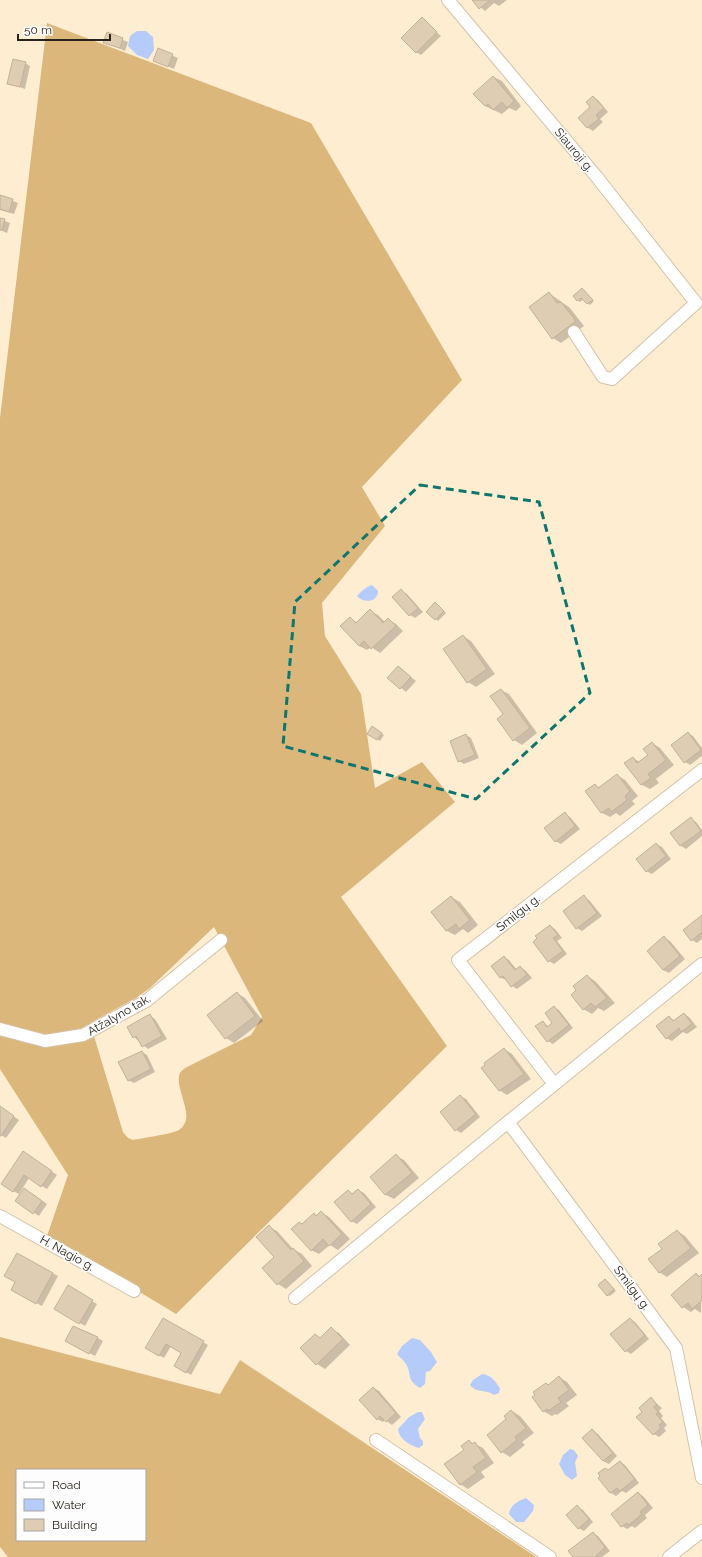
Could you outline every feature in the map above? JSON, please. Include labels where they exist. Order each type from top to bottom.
[{"type":"street","name":"Siauroji g.","points":[[448,0],[596,176],[696,303],[612,379],[603,377],[574,332]]},
{"type":"street","name":"Smilgų g.","points":[[554,1084],[458,960],[702,770]]},
{"type":"street","name":"Atžalyno tak.","points":[[0,1028],[45,1041],[83,1035],[146,1001],[221,940]]},
{"type":"street","points":[[295,1298],[702,964]]},
{"type":"street","name":"Smilgų g.","points":[[508,1122],[676,1348],[702,1478]]},
{"type":"street","name":"H. Nagio g.","points":[[0,1216],[134,1291]]},
{"type":"street","points":[[376,1440],[550,1557]]},
{"type":"street","points":[[668,1557],[702,1531]]},
{"type":"highlighted area","points":[[420,485],[539,502],[590,693],[476,799],[283,746],[295,602]]},
{"type":"shaded area","points":[[47,23],[311,123],[462,380],[362,487],[385,526],[322,603],[325,636],[361,694],[375,788],[422,762],[455,802],[341,897],[447,1046],[176,1314],[47,1236],[68,1175],[0,1069],[0,418]],"holes":[[[214,927],[262,1017],[251,1035],[187,1067],[180,1073],[179,1080],[186,1110],[186,1118],[184,1124],[179,1130],[133,1140],[128,1138],[123,1132],[90,1023],[136,998],[150,988]]]},
{"type":"shaded area","points":[[0,1337],[220,1394],[240,1360],[536,1557],[8,1557],[0,1547]]},
{"type":"water","points":[[137,31],[146,31],[153,37],[154,50],[148,59],[137,55],[128,46],[130,36]]},
{"type":"water","points":[[372,585],[378,591],[376,598],[367,601],[360,599],[357,596],[364,589]]},
{"type":"water","points":[[412,1338],[420,1340],[431,1352],[437,1362],[430,1371],[426,1372],[425,1384],[420,1388],[411,1380],[406,1364],[397,1354],[402,1346]]},
{"type":"water","points":[[482,1374],[491,1377],[495,1381],[500,1389],[499,1393],[494,1395],[488,1392],[479,1391],[470,1385],[473,1380]]},
{"type":"water","points":[[418,1412],[422,1412],[425,1419],[418,1429],[420,1438],[423,1441],[423,1445],[419,1448],[406,1442],[400,1436],[398,1429],[409,1417]]},
{"type":"water","points":[[570,1449],[574,1450],[578,1456],[575,1462],[577,1476],[572,1480],[565,1475],[559,1464],[563,1455]]},
{"type":"water","points":[[526,1498],[534,1505],[533,1511],[524,1522],[516,1522],[509,1514],[511,1508],[520,1500]]},
{"type":"building","points":[[472,0],[490,0],[479,9]]},
{"type":"building","points":[[422,17],[437,32],[416,53],[401,38]]},
{"type":"building","points":[[107,32],[123,38],[120,48],[103,43]]},
{"type":"building","points":[[158,48],[173,54],[168,67],[153,61]]},
{"type":"building","points":[[13,59],[26,62],[20,87],[7,84]]},
{"type":"building","points":[[493,76],[514,101],[507,108],[502,102],[493,110],[488,104],[485,106],[473,94]]},
{"type":"building","points":[[593,96],[604,108],[596,115],[599,119],[587,128],[578,118],[590,107],[586,102]]},
{"type":"building","points":[[0,195],[13,199],[9,212],[0,209]]},
{"type":"building","points":[[0,218],[5,219],[2,230],[0,230]]},
{"type":"building","points":[[582,288],[593,300],[587,304],[581,298],[577,301],[573,296]]},
{"type":"building","points":[[549,292],[557,303],[561,302],[576,321],[552,339],[529,307]]},
{"type":"building","points":[[401,589],[418,608],[409,616],[392,597]]},
{"type":"building","points":[[435,602],[444,611],[435,620],[426,612]]},
{"type":"building","points":[[370,609],[383,623],[388,618],[396,626],[371,649],[364,641],[359,646],[340,626],[350,617],[356,623]]},
{"type":"building","points":[[463,635],[487,669],[467,683],[443,649]]},
{"type":"building","points":[[398,666],[411,677],[400,689],[387,678]]},
{"type":"building","points":[[501,689],[530,728],[513,741],[497,719],[503,714],[490,696]]},
{"type":"building","points":[[372,726],[382,733],[377,740],[367,734]]},
{"type":"building","points":[[688,732],[701,750],[684,763],[671,745]]},
{"type":"building","points":[[466,734],[475,755],[458,762],[450,741]]},
{"type":"building","points":[[652,742],[666,760],[648,774],[651,778],[641,785],[624,763],[633,757],[637,763],[648,755],[643,749]]},
{"type":"building","points":[[617,774],[630,791],[625,796],[627,800],[611,812],[609,808],[601,813],[585,791],[595,784],[598,788]]},
{"type":"building","points":[[565,812],[575,826],[555,842],[544,828]]},
{"type":"building","points":[[691,817],[701,831],[680,846],[670,833]]},
{"type":"building","points":[[656,843],[666,856],[646,872],[636,859]]},
{"type":"building","points":[[584,895],[597,913],[576,929],[563,911]]},
{"type":"building","points":[[451,896],[470,920],[459,929],[456,924],[446,931],[431,912]]},
{"type":"building","points":[[702,915],[702,932],[691,941],[683,930]]},
{"type":"building","points":[[550,925],[558,935],[553,938],[563,951],[548,962],[533,942],[537,938],[535,936]]},
{"type":"building","points":[[664,936],[680,956],[663,970],[647,951]]},
{"type":"building","points":[[504,956],[515,970],[520,966],[527,975],[511,987],[503,976],[500,978],[491,966]]},
{"type":"building","points":[[587,975],[607,998],[595,1007],[591,1003],[583,1010],[571,995],[576,990],[573,986]]},
{"type":"building","points":[[237,992],[255,1016],[225,1039],[207,1015]]},
{"type":"building","points":[[554,1006],[569,1025],[547,1042],[535,1026],[543,1021],[547,1027],[552,1023],[545,1013]]},
{"type":"building","points":[[684,1013],[692,1024],[681,1032],[679,1028],[666,1039],[656,1026],[669,1016],[673,1021]]},
{"type":"building","points":[[150,1014],[162,1036],[142,1047],[136,1036],[133,1038],[127,1027]]},
{"type":"building","points":[[504,1048],[524,1074],[499,1091],[481,1068],[485,1065],[484,1063]]},
{"type":"building","points":[[142,1051],[151,1069],[128,1081],[118,1062]]},
{"type":"building","points":[[460,1095],[476,1114],[455,1131],[440,1112]]},
{"type":"building","points":[[0,1106],[14,1116],[1,1136],[0,1136]]},
{"type":"building","points":[[23,1151],[52,1171],[41,1187],[24,1175],[13,1192],[1,1184]]},
{"type":"building","points":[[396,1154],[412,1173],[385,1195],[370,1177]]},
{"type":"building","points":[[24,1188],[42,1201],[33,1214],[15,1201]]},
{"type":"building","points":[[358,1189],[371,1204],[351,1222],[334,1202],[348,1190],[352,1194]]},
{"type":"building","points":[[321,1211],[342,1234],[329,1246],[323,1239],[311,1251],[291,1229],[299,1222],[302,1224],[314,1213],[316,1216]]},
{"type":"building","points":[[269,1225],[291,1250],[293,1248],[304,1261],[277,1285],[262,1268],[274,1257],[256,1237]]},
{"type":"building","points":[[677,1230],[691,1248],[659,1273],[648,1259],[662,1249],[658,1244]]},
{"type":"building","points":[[17,1253],[53,1273],[36,1304],[11,1290],[15,1282],[4,1276]]},
{"type":"building","points":[[696,1273],[699,1277],[702,1274],[702,1300],[692,1309],[688,1303],[682,1308],[671,1295]]},
{"type":"building","points":[[605,1279],[614,1289],[607,1296],[598,1285]]},
{"type":"building","points":[[68,1285],[93,1300],[79,1324],[54,1309]]},
{"type":"building","points":[[163,1318],[204,1341],[186,1373],[174,1366],[181,1353],[166,1344],[159,1356],[145,1348]]},
{"type":"building","points":[[630,1318],[645,1335],[625,1352],[610,1334]]},
{"type":"building","points":[[73,1326],[98,1337],[89,1354],[65,1341]]},
{"type":"building","points":[[331,1327],[343,1339],[316,1365],[300,1348],[315,1334],[320,1338]]},
{"type":"building","points":[[559,1376],[569,1390],[558,1398],[561,1402],[548,1411],[547,1409],[543,1412],[532,1397],[535,1395],[533,1392],[546,1383],[548,1385]]},
{"type":"building","points":[[373,1387],[396,1413],[386,1422],[380,1416],[377,1420],[359,1400]]},
{"type":"building","points":[[651,1397],[657,1405],[654,1407],[658,1412],[656,1414],[663,1422],[659,1425],[661,1428],[653,1435],[636,1417],[642,1412],[639,1408]]},
{"type":"building","points":[[511,1410],[526,1428],[515,1437],[517,1440],[501,1453],[487,1435],[506,1419],[504,1416]]},
{"type":"building","points":[[592,1429],[613,1453],[603,1461],[582,1438]]},
{"type":"building","points":[[469,1440],[472,1444],[475,1442],[486,1458],[473,1467],[477,1472],[460,1485],[444,1464],[464,1450],[461,1446]]},
{"type":"building","points":[[620,1461],[635,1479],[620,1491],[617,1488],[610,1493],[598,1478],[600,1476],[598,1473],[605,1468],[608,1470]]},
{"type":"building","points":[[638,1492],[648,1505],[640,1512],[642,1514],[629,1525],[627,1523],[621,1527],[611,1514]]},
{"type":"building","points":[[577,1505],[589,1519],[578,1529],[566,1515]]},
{"type":"building","points":[[593,1532],[605,1547],[595,1557],[573,1557],[568,1551]]}]
